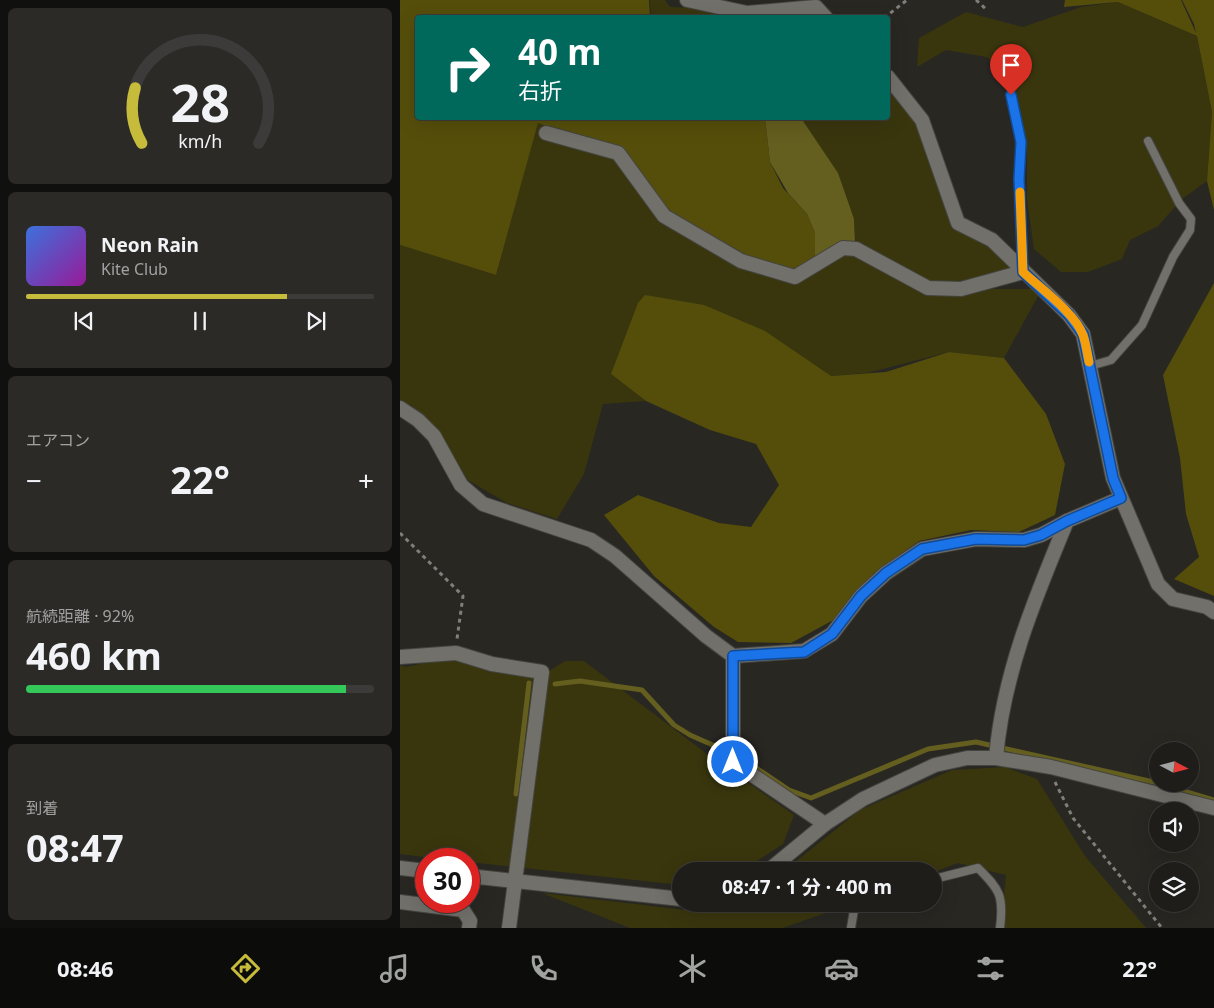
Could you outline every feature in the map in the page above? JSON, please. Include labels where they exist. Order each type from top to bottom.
[{"type":"street","points":[[687,0],[747,13],[816,7],[823,15]]},
{"type":"street","points":[[890,80],[922,120],[958,223],[992,240],[1069,315],[1083,334],[1113,478],[1158,584],[1173,599],[1207,607],[1214,612]]},
{"type":"street","points":[[546,134],[618,153],[664,216],[742,261],[777,273],[795,277],[843,248],[856,249],[928,288],[961,289],[1023,272]]},
{"type":"street","points":[[400,408],[418,420],[434,436],[461,485],[484,504],[591,540],[615,556],[706,636],[733,656],[804,652],[832,634],[861,596],[886,573],[922,549],[976,539],[1024,540],[1041,535],[1067,521],[1121,498]]},
{"type":"street","points":[[996,757],[998,725],[1027,617],[1067,521]]},
{"type":"street","points":[[400,657],[456,652],[492,664],[542,672],[509,928]]},
{"type":"street","points":[[733,656],[733,762],[825,824]]},
{"type":"street","points":[[779,862],[825,824],[863,799],[935,765],[967,758],[996,757],[1051,767],[1214,808]]},
{"type":"street","points":[[400,868],[415,870]]},
{"type":"street","points":[[480,877],[672,899]]},
{"type":"street","points":[[400,902],[463,910],[470,921],[469,928]]},
{"type":"lane","points":[[1011,95],[1021,142],[1019,179],[1023,272]]},
{"type":"lane","points":[[1090,366],[1111,360],[1142,325],[1173,257],[1190,230],[1191,219],[1179,202],[1148,141]]},
{"type":"lane","points":[[942,877],[978,868],[996,885],[1003,907],[1000,928]]},
{"type":"lane","points":[[851,928],[854,912]]},
{"type":"path","points":[[888,15],[907,0]]},
{"type":"path","points":[[976,0],[986,9]]},
{"type":"path","points":[[400,533],[462,596],[456,652]]},
{"type":"path","points":[[1051,767],[1057,788],[1073,818],[1162,928]]},
{"type":"shaded area","points":[[400,0],[649,0],[650,15],[415,15],[415,120],[765,120],[770,162],[783,188],[807,214],[815,233],[815,265],[795,277],[741,261],[664,216],[618,153],[538,123],[496,275],[400,245]]},
{"type":"shaded area","points":[[650,0],[665,0],[670,7],[732,9],[744,15],[651,15]]},
{"type":"shaded area","points":[[1065,0],[1181,0],[1196,33],[1194,24],[1182,0],[1214,0],[1214,210],[1207,181],[1212,112],[1197,36],[1118,2],[1064,7]]},
{"type":"shaded area","points":[[1118,2],[1197,36],[1212,112],[1207,181],[1182,199],[1158,226],[1130,240],[1122,259],[1088,272],[1061,272],[1034,249],[1027,200],[1027,152],[1000,70],[987,57],[946,50],[917,67],[919,38],[966,12],[1023,27],[1081,7]]},
{"type":"shaded area","points":[[890,92],[893,95],[904,98],[914,110],[958,223],[1023,272],[961,289],[1042,289],[1004,358],[949,352],[867,373],[831,376],[611,374],[646,401],[603,404],[584,474],[557,519],[507,503],[466,479],[432,425],[411,405],[400,402],[400,245],[496,275],[538,122],[618,153],[795,277],[856,249],[854,219],[802,120],[890,120]]},
{"type":"shaded area","points":[[765,120],[802,120],[838,173],[854,219],[855,242],[815,265],[815,233],[807,214],[788,193],[770,162]]},
{"type":"shaded area","points":[[1214,283],[1214,596],[1174,579],[1199,557],[1186,514],[1180,458],[1163,375]]},
{"type":"shaded area","points":[[645,295],[704,305],[765,331],[831,376],[886,372],[949,352],[1004,358],[1046,414],[1065,464],[1055,515],[1019,532],[971,530],[919,541],[874,573],[839,617],[791,643],[738,642],[714,627],[654,576],[604,515],[638,495],[719,523],[751,527],[779,485],[756,444],[710,430],[646,401],[611,374],[638,303]]},
{"type":"shaded area","points":[[439,660],[470,662],[544,674],[565,661],[584,661],[703,751],[794,815],[783,844],[756,862],[672,862],[672,884],[480,863],[480,848],[415,848],[415,856],[400,854],[400,665],[406,667]]},
{"type":"shaded area","points":[[1005,767],[1037,779],[1085,856],[1146,928],[1001,928],[1006,875],[958,863],[942,869],[942,862],[795,862],[860,810],[952,770]]},
{"type":"shaded area","points":[[542,893],[672,908],[672,912],[828,912],[783,928],[630,928]]},
{"type":"waterway","points":[[555,684],[580,681],[642,690],[674,725],[690,735],[740,757],[789,790],[811,798],[928,749],[976,742],[1149,781]]},
{"type":"waterway","points":[[516,794],[529,683]]},
{"type":"waterway","points":[[1187,792],[1214,800]]},
{"type":"slow traffic","points":[[1020,192],[1023,272],[1069,315],[1076,324],[1083,334],[1089,362]]},
{"type":"route","points":[[733,762],[733,656],[804,652],[832,634],[861,596],[886,573],[922,549],[976,539],[1024,540],[1041,535],[1067,521],[1121,498],[1113,478],[1083,334],[1069,315],[1023,272],[1019,179],[1021,142],[1011,95]]}]
